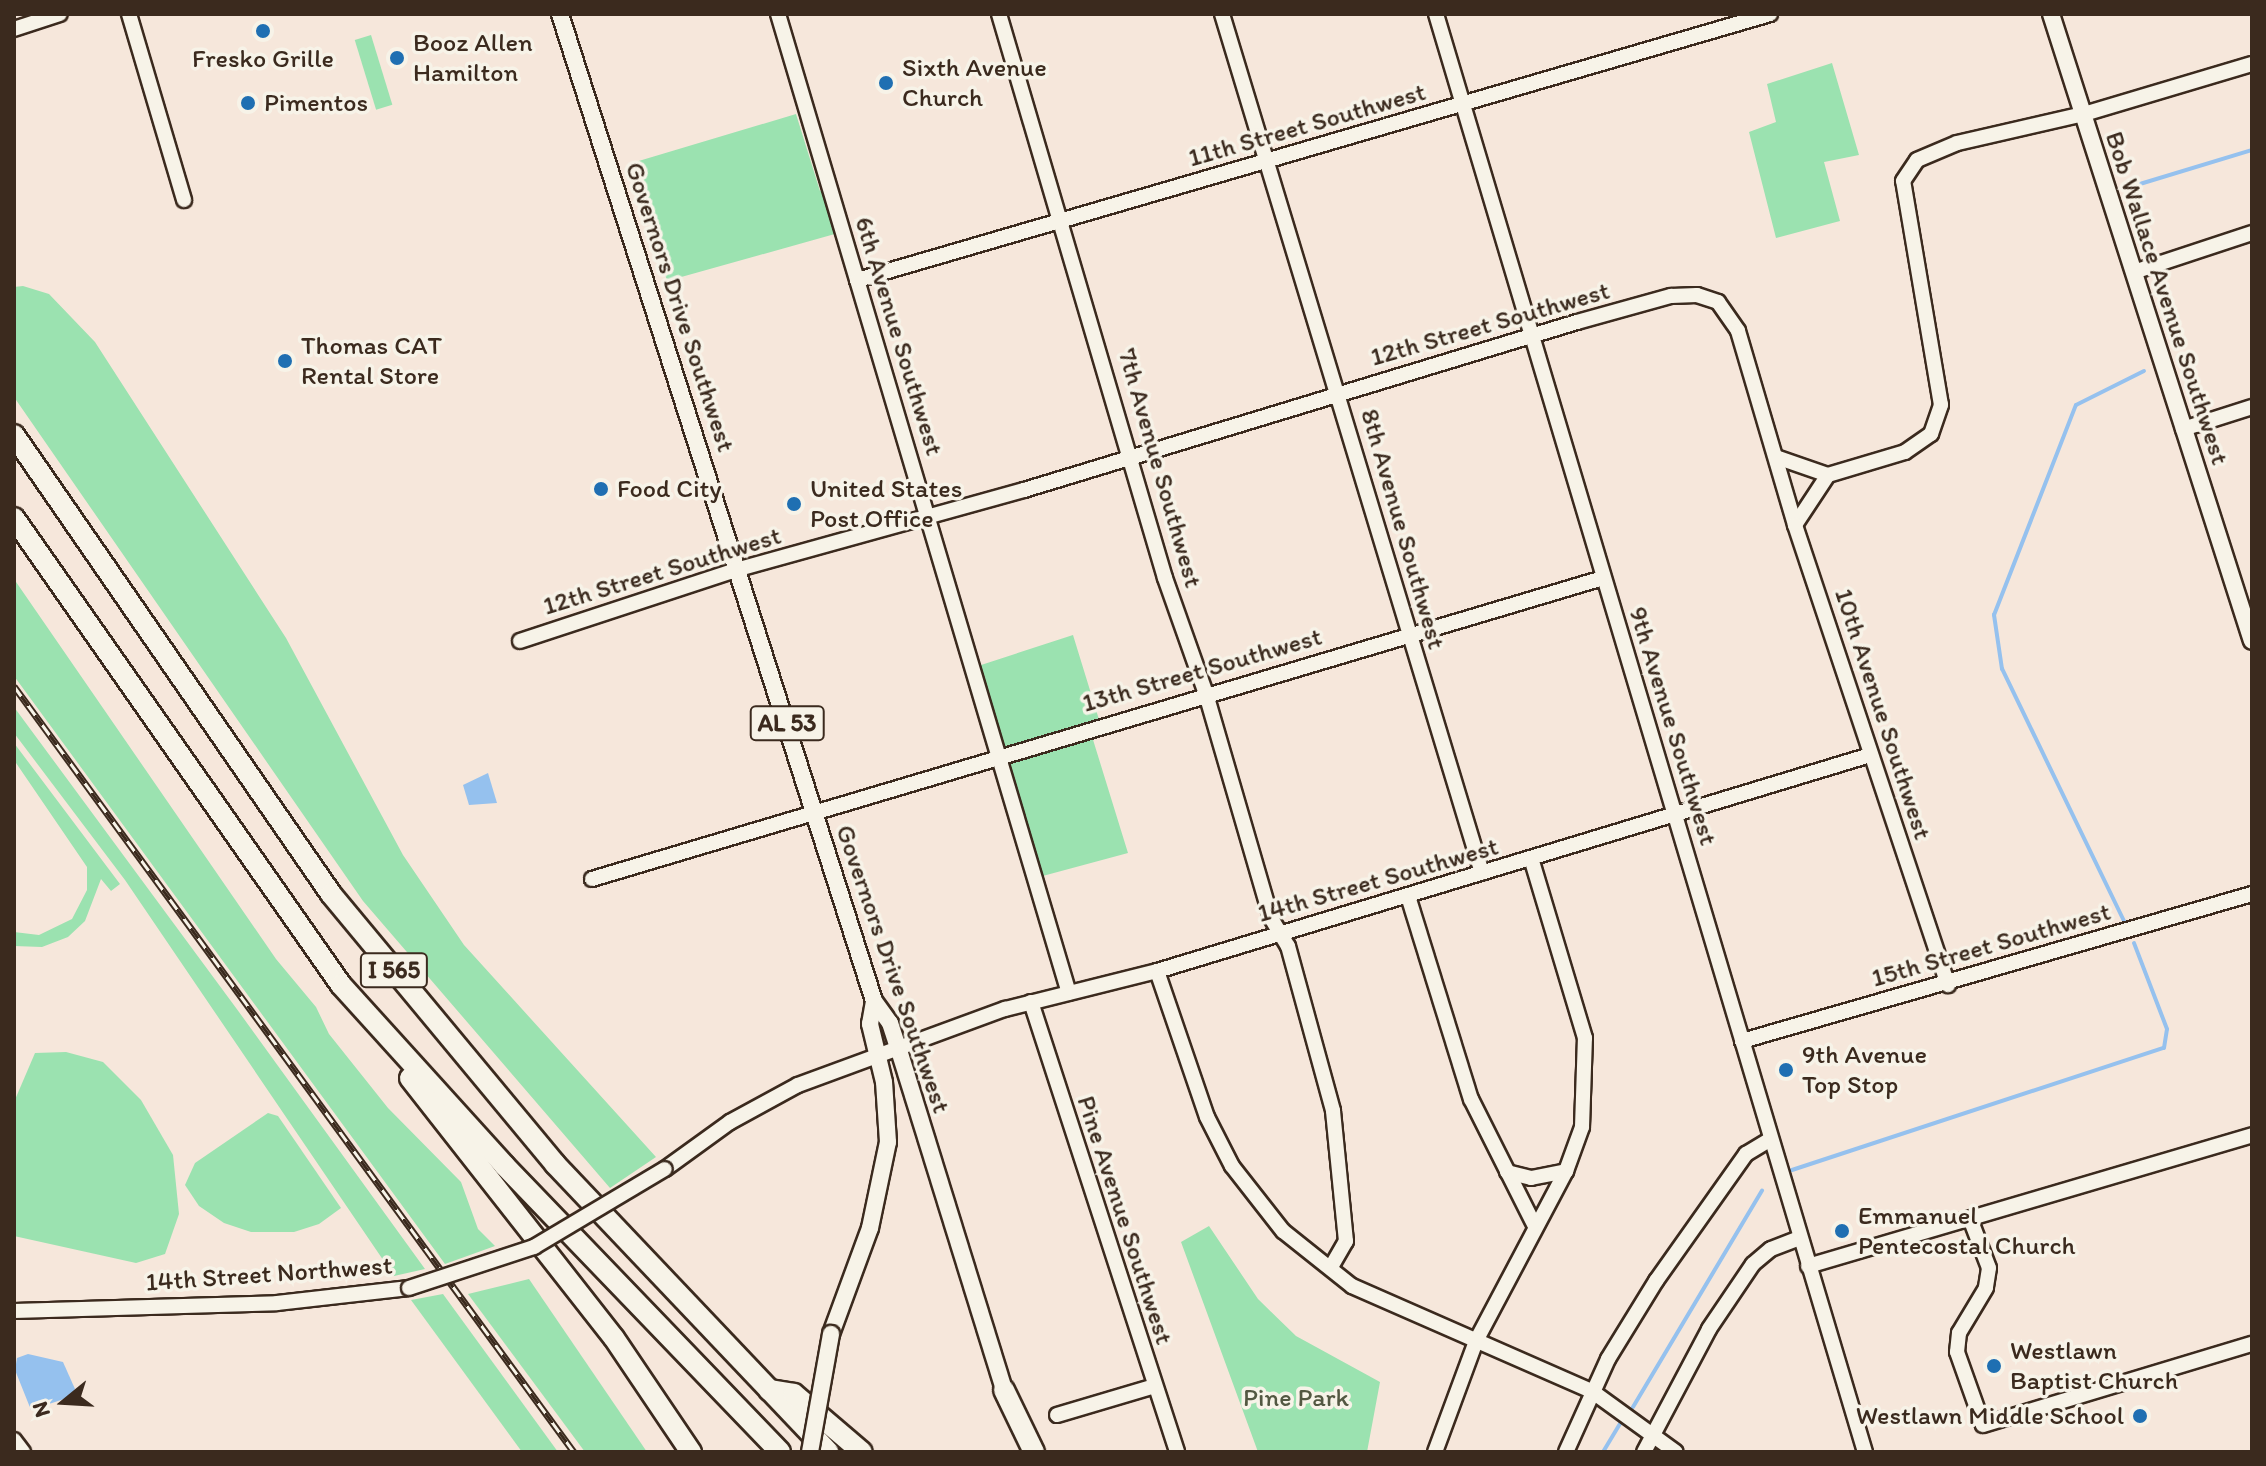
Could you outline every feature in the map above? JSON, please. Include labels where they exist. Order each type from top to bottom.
[{"type":"highway","name":"I 565","points":[[16,438],[331,894],[555,1164],[828,1452]]},
{"type":"highway","name":"I 565","points":[[14,518],[341,985],[504,1165],[780,1452]]},
{"type":"highway","points":[[341,985],[614,1338],[691,1452]]},
{"type":"highway","points":[[769,1390],[794,1394],[862,1452]]},
{"type":"highway","points":[[1004,1390],[1034,1452]]},
{"type":"main road","name":"Governors Drive Southwest","points":[[560,14],[874,1001],[890,1023],[898,1047],[1004,1390]]},
{"type":"main road","name":"Bob Wallace Avenue Southwest","points":[[2051,14],[2252,641]]},
{"type":"main road","name":"AL 53","points":[[810,1452],[831,1334],[882,1184],[886,1105],[870,1024],[874,1001]]},
{"type":"main road","name":"AL 53","points":[[1004,1390],[1022,1452]]},
{"type":"street","points":[[14,29],[60,14]]},
{"type":"street","points":[[129,14],[184,200]]},
{"type":"street","name":"6th Avenue Southwest","points":[[778,14],[1069,993]]},
{"type":"street","name":"7th Avenue Southwest","points":[[999,14],[1132,457],[1165,578],[1206,694],[1271,918],[1281,933],[1333,1111],[1346,1241],[1331,1267]]},
{"type":"street","name":"8th Avenue Southwest","points":[[1222,14],[1482,873]]},
{"type":"street","name":"9th Avenue Southwest","points":[[1436,14],[1865,1452]]},
{"type":"street","name":"11th Street Southwest","points":[[857,280],[1464,106],[1770,14]]},
{"type":"street","points":[[1776,457],[1828,475],[1905,452],[1931,434],[1941,405],[1907,206],[1906,170],[1957,143],[2084,114],[2252,64]]},
{"type":"street","points":[[2134,272],[2252,233]]},
{"type":"street","name":"12th Street Southwest","points":[[520,641],[739,569],[928,518],[1671,296],[1697,295],[1718,302],[1738,331],[1776,457]]},
{"type":"street","points":[[2183,429],[2252,407]]},
{"type":"street","name":"10th Avenue Southwest","points":[[1776,457],[1795,525],[1948,985]]},
{"type":"street","points":[[1795,525],[1828,475]]},
{"type":"street","name":"13th Street Southwest","points":[[592,879],[997,755],[1603,578]]},
{"type":"street","name":"14th Street Southwest","points":[[898,1047],[1031,1002],[1157,971],[1482,873],[1532,861],[1870,755]]},
{"type":"street","points":[[1435,1452],[1476,1341],[1534,1224],[1566,1171],[1582,1127],[1585,1038],[1532,861]]},
{"type":"street","name":"15th Street Southwest","points":[[1742,1041],[1948,985],[2252,894]]},
{"type":"street","points":[[1408,896],[1471,1099],[1534,1224]]},
{"type":"street","points":[[1157,971],[1207,1117],[1232,1166],[1283,1231],[1352,1286],[1593,1392],[1676,1452]]},
{"type":"street","name":"Pine Avenue Southwest","points":[[1031,1002],[1177,1452]]},
{"type":"street","name":"14th Street Northwest","points":[[14,1311],[277,1303],[409,1288],[534,1247],[665,1169],[776,1096],[898,1047]]},
{"type":"street","points":[[1808,1266],[1971,1221],[2252,1135]]},
{"type":"street","points":[[1566,1452],[1593,1392],[1656,1281],[1746,1154],[1771,1139]]},
{"type":"street","points":[[1507,1172],[1531,1178],[1566,1171]]},
{"type":"street","points":[[1971,1221],[1989,1268],[1986,1288],[1959,1333],[1957,1352],[1983,1425],[2252,1344]]},
{"type":"street","points":[[1644,1452],[1709,1329],[1753,1264],[1771,1249],[1800,1238]]},
{"type":"street","points":[[1057,1415],[1155,1386]]},
{"type":"street","points":[[14,1440],[23,1452]]},
{"type":"green space","points":[[371,35],[392,105],[376,110],[355,40]]},
{"type":"green space","points":[[1832,63],[1859,155],[1824,162],[1840,221],[1776,238],[1749,132],[1776,122],[1767,84]]},
{"type":"green space","points":[[796,114],[820,191],[836,186],[849,230],[667,281],[632,163]]},
{"type":"green space","points":[[23,286],[49,294],[95,342],[286,638],[403,855],[464,945],[656,1157],[610,1188],[363,901],[14,397],[14,287]]},
{"type":"green space","points":[[14,579],[276,959],[316,1007],[329,1034],[388,1108],[461,1182],[478,1229],[495,1246],[445,1264],[14,676]]},
{"type":"green space","points":[[1073,635],[1101,726],[1090,730],[1128,853],[1039,877],[978,666]]},
{"type":"green space","points":[[14,707],[425,1269],[394,1276],[125,880],[14,733]]},
{"type":"green space","points":[[14,743],[120,884],[111,891],[101,879],[85,921],[68,937],[42,947],[14,946],[14,932],[39,935],[72,919],[87,890],[87,867],[14,760]]},
{"type":"green space","points":[[66,1052],[103,1062],[141,1100],[173,1155],[179,1214],[165,1254],[136,1263],[14,1236],[14,1102],[35,1053]]},
{"type":"green space","points":[[268,1113],[278,1116],[341,1208],[319,1224],[294,1232],[251,1232],[224,1223],[199,1206],[185,1185],[195,1163]]},
{"type":"green space","name":"Pine Park","points":[[1209,1226],[1258,1299],[1296,1336],[1380,1382],[1367,1452],[1258,1452],[1181,1242]]},
{"type":"green space","points":[[529,1279],[647,1452],[585,1452],[468,1294]]},
{"type":"green space","points":[[443,1294],[558,1452],[522,1452],[411,1300]]},
{"type":"water","points":[[488,773],[497,803],[469,805],[463,785]]},
{"type":"water","points":[[28,1354],[63,1362],[75,1389],[70,1397],[31,1410],[15,1370],[17,1358]]},
{"type":"waterway","points":[[2130,187],[2252,150]]},
{"type":"waterway","points":[[2124,921],[2002,669],[1994,615],[2076,405],[2144,371]]},
{"type":"waterway","points":[[1792,1170],[2164,1048],[2167,1029],[2134,943]]},
{"type":"waterway","points":[[1633,1407],[1762,1191]]},
{"type":"waterway","points":[[1603,1452],[1621,1422]]},
{"type":"railway","points":[[14,686],[574,1452]]},
{"type":"place","name":"Fresko Grille","points":[[263,31]]},
{"type":"place","name":"Booz Allen Hamilton","points":[[397,58]]},
{"type":"place","name":"Sixth Avenue Church","points":[[886,83]]},
{"type":"place","name":"Pimentos","points":[[248,103]]},
{"type":"place","name":"Thomas CAT Rental Store","points":[[285,361]]},
{"type":"place","name":"Food City","points":[[601,489]]},
{"type":"place","name":"United States Post Office","points":[[794,504]]},
{"type":"place","name":"9th Avenue Top Stop","points":[[1786,1070]]},
{"type":"place","name":"Emmanuel Pentecostal Church","points":[[1842,1231]]},
{"type":"place","name":"Westlawn Baptist Church","points":[[1994,1366]]},
{"type":"place","name":"Westlawn Middle School","points":[[2140,1416]]}]
